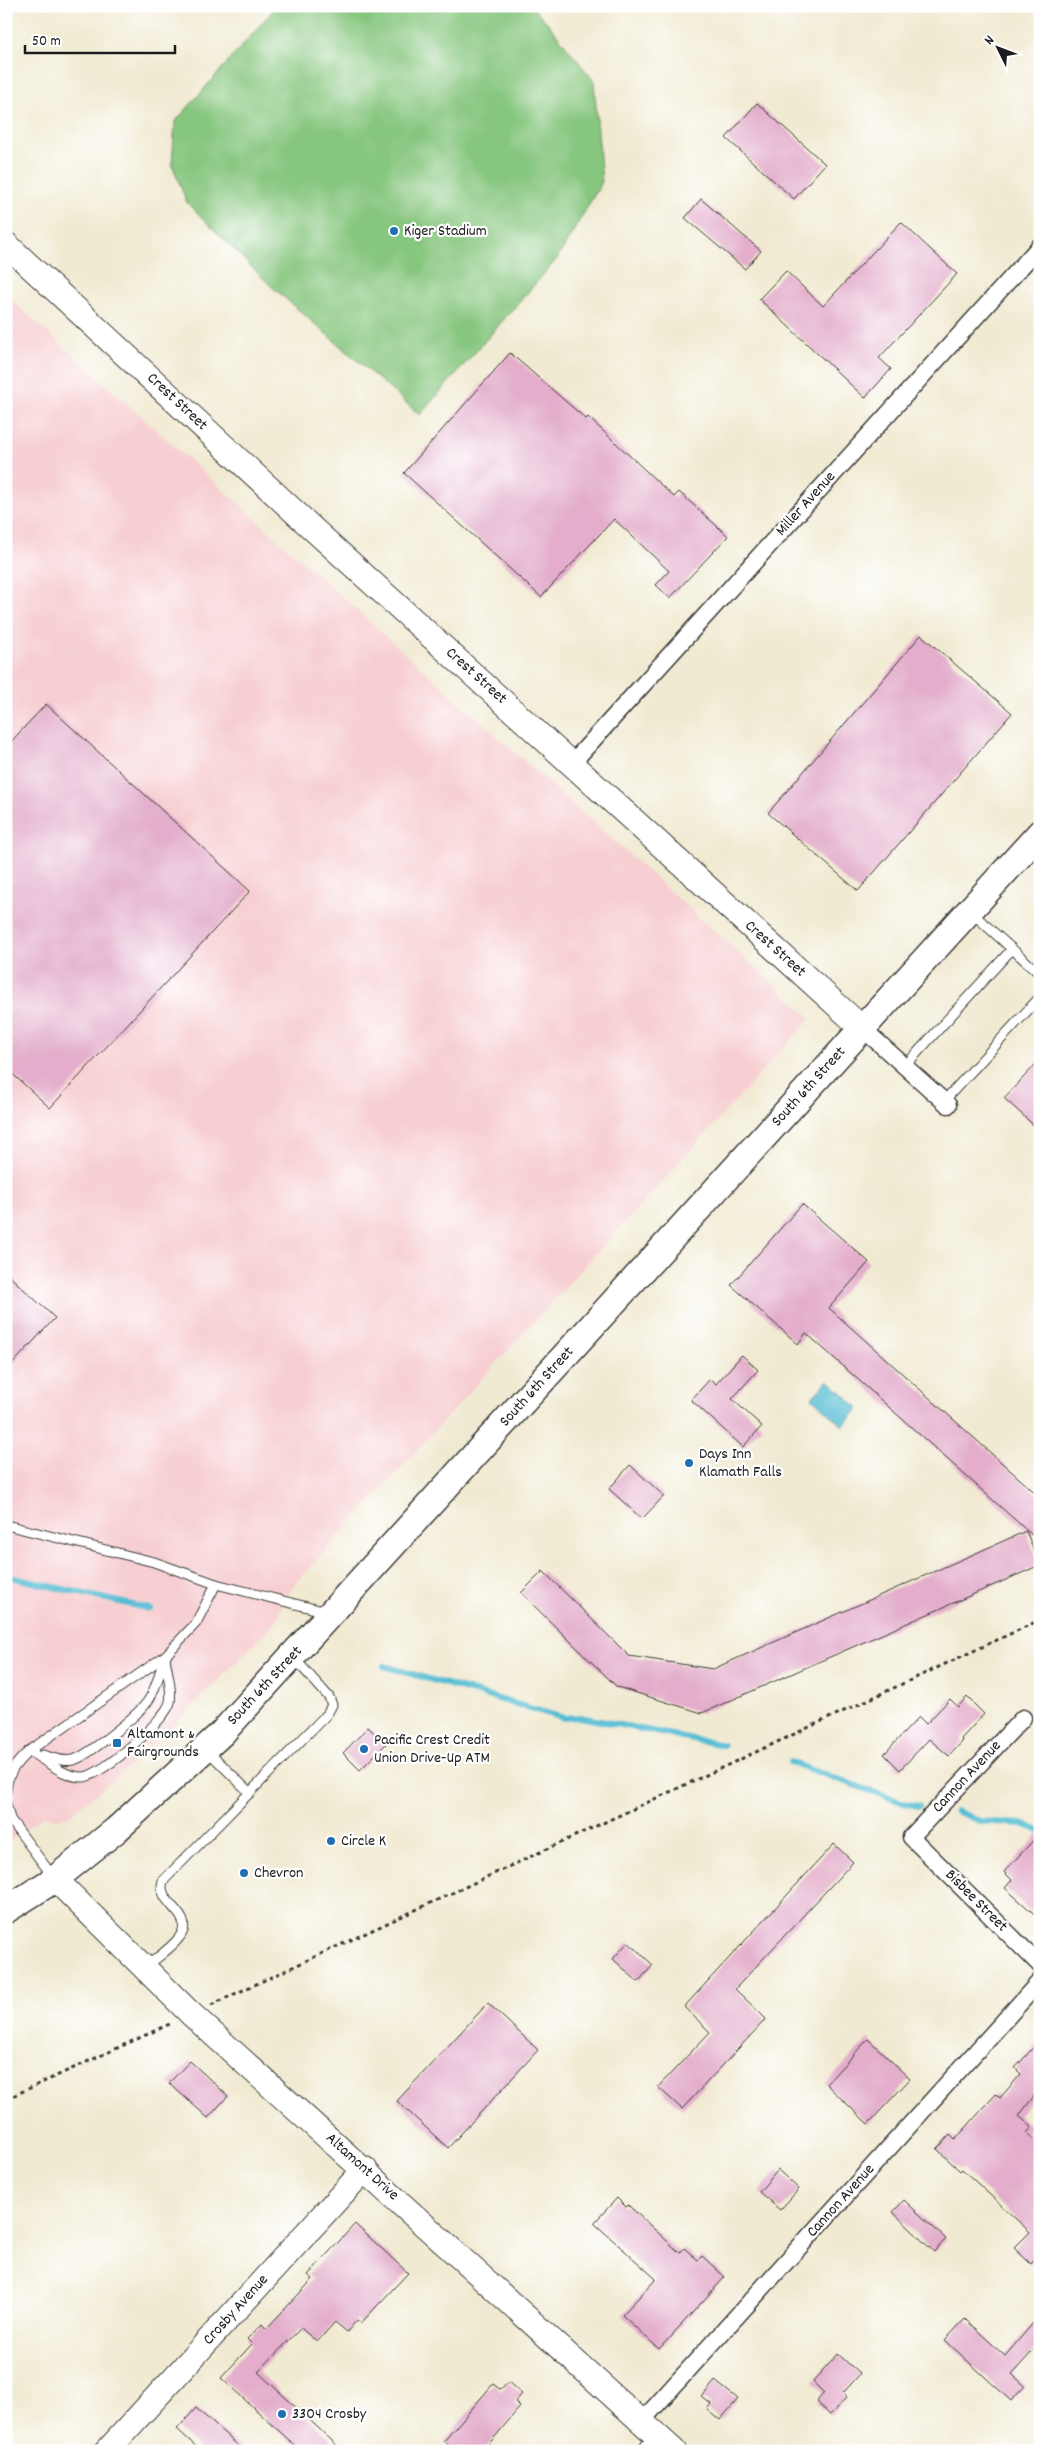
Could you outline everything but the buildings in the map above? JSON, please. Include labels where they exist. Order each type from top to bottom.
[{"type":"main road","name":"South 6th Street","points":[[6,1910],[55,1878],[116,1830],[205,1748],[332,1613],[1040,833]]},
{"type":"street","name":"Crest Street","points":[[6,244],[306,522],[946,1103]]},
{"type":"street","name":"Miller Avenue","points":[[572,763],[1040,246]]},
{"type":"street","name":"Cannon Avenue","points":[[911,1837],[1023,1718]]},
{"type":"street","name":"Bisbee Street","points":[[911,1837],[1040,1965]]},
{"type":"street","name":"Altamont Drive","points":[[55,1878],[191,2014],[365,2169],[655,2440]]},
{"type":"street","name":"Cannon Avenue","points":[[655,2440],[1040,1981]]},
{"type":"street","name":"Crosby Avenue","points":[[107,2451],[365,2169]]},
{"type":"lane","points":[[969,911],[1040,974]]},
{"type":"lane","points":[[905,1066],[1012,949]]},
{"type":"lane","points":[[946,1103],[1040,997]]},
{"type":"lane","points":[[6,1525],[154,1562],[216,1584],[332,1613]]},
{"type":"lane","points":[[6,1791],[7,1782],[14,1765],[29,1751],[165,1656],[196,1623],[216,1584]]},
{"type":"lane","points":[[29,1751],[70,1776],[86,1777],[100,1771],[148,1732],[167,1712],[171,1700],[165,1656]]},
{"type":"lane","points":[[29,1751],[59,1760],[74,1760],[86,1754],[148,1702],[155,1688],[165,1656]]},
{"type":"lane","points":[[145,1968],[179,1938],[184,1927],[183,1918],[162,1894],[160,1888],[163,1882],[328,1714],[332,1706],[329,1697],[292,1656]]},
{"type":"lane","points":[[205,1748],[250,1793]]},
{"type":"lane","points":[[6,1804],[10,1819],[55,1878]]},
{"type":"path","points":[[6,2099],[1040,1620]]},
{"type":"shaded area","points":[[6,295],[811,1018],[293,1586],[274,1624],[145,1753],[68,1817],[54,1819],[43,1816],[6,1844]]},
{"type":"green space","name":"Kiger Stadium","points":[[277,6],[531,6],[546,21],[594,81],[602,182],[557,259],[420,415],[271,286],[187,203],[172,164],[175,122]]},
{"type":"water","points":[[828,1380],[859,1408],[843,1426],[812,1398]]},
{"type":"waterway","points":[[6,1576],[150,1609]]},
{"type":"waterway","points":[[384,1666],[564,1718],[580,1717],[723,1745]]},
{"type":"waterway","points":[[790,1762],[907,1804],[919,1806]]},
{"type":"waterway","points":[[956,1811],[980,1821],[1022,1824],[1040,1831]]},
{"type":"place","name":"Kiger Stadium","points":[[394,231]]},
{"type":"place","name":"Days Inn Klamath Falls","points":[[689,1463]]},
{"type":"place","name":"Altamont & Fairgrounds","points":[[117,1743]]},
{"type":"place","name":"Pacific Crest Credit Union Drive-Up ATM","points":[[364,1749]]},
{"type":"place","name":"Circle K","points":[[331,1841]]},
{"type":"place","name":"Chevron","points":[[244,1873]]},
{"type":"place","name":"3304 Crosby","points":[[282,2414]]}]
